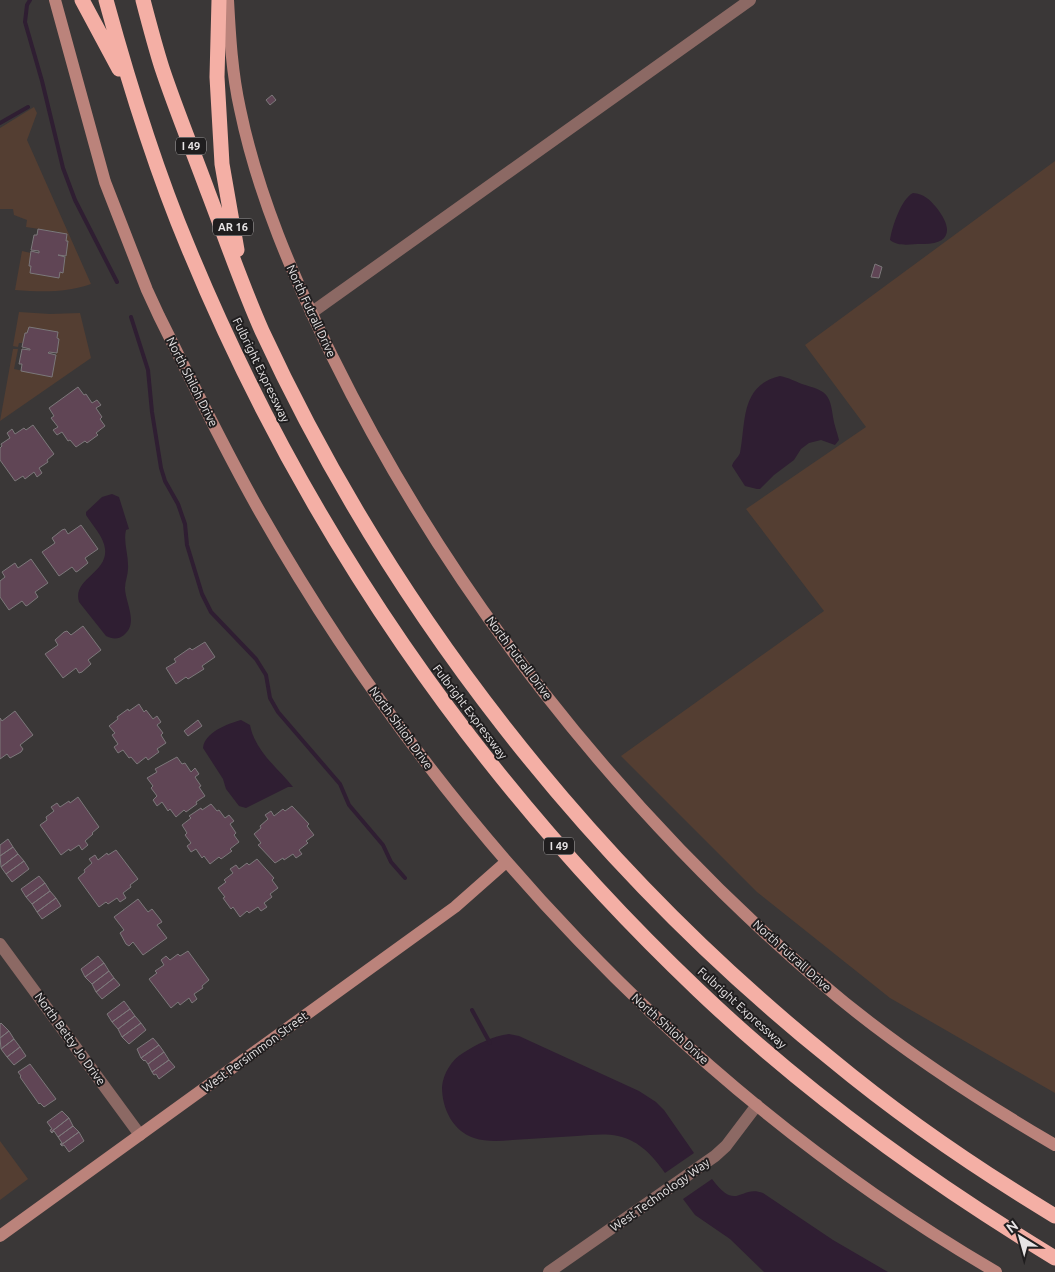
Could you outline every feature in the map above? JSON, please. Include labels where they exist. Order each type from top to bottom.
[{"type":"highway","points":[[82,0],[132,94]]},
{"type":"highway","name":"Fulbright Expressway","points":[[106,0],[132,94],[159,171],[188,247],[233,350],[270,425],[347,562],[462,728],[543,828],[579,868],[650,943],[701,993],[856,1124],[957,1196],[1055,1258]]},
{"type":"highway","name":"Fulbright Expressway","points":[[143,0],[162,66],[245,291],[263,332],[299,404],[376,543],[415,602],[497,717],[576,812],[675,919],[770,1008],[831,1060],[966,1160],[1055,1216]]},
{"type":"highway","name":"AR 16","points":[[219,0],[217,78],[222,164],[245,291]]},
{"type":"main road","name":"North Shiloh Drive","points":[[55,0],[105,182],[147,290],[259,512],[353,660],[426,762],[506,862],[591,954],[663,1025],[799,1138],[926,1229],[996,1272]]},
{"type":"main road","name":"North Futrall Drive","points":[[228,0],[232,67],[240,111],[254,168],[288,262],[311,313],[364,419],[441,548],[476,600],[530,674],[616,779],[665,833],[731,900],[822,984],[867,1020],[936,1071],[1002,1114],[1055,1145]]},
{"type":"main road","name":"West Persimmon Street","points":[[0,1236],[456,907],[506,862]]},
{"type":"street","points":[[311,313],[750,0]]},
{"type":"street","name":"North Betty Jo Drive","points":[[0,944],[140,1135]]},
{"type":"street","name":"West Technology Way","points":[[550,1272],[715,1156],[726,1146],[757,1105]]},
{"type":"shaded area","points":[[34,107],[37,113],[27,140],[91,284],[81,287],[53,291],[15,290],[22,251],[31,253],[30,273],[59,277],[60,272],[63,273],[68,241],[59,232],[26,227],[27,220],[14,215],[13,209],[0,209],[0,128]]},
{"type":"shaded area","points":[[1055,161],[1055,1093],[890,998],[757,892],[621,756],[824,611],[746,509],[866,427],[805,345]]},
{"type":"shaded area","points":[[913,193],[926,197],[942,215],[947,228],[944,238],[939,242],[905,245],[897,244],[890,240],[901,207]]},
{"type":"shaded area","points":[[19,312],[80,313],[91,358],[0,421],[13,349],[18,349],[14,369],[52,377],[59,339],[57,338],[58,332],[29,327],[27,333],[25,333],[23,343],[19,343],[18,347],[13,346]]},
{"type":"shaded area","points":[[780,376],[821,391],[828,397],[839,440],[835,445],[821,440],[809,443],[801,449],[794,460],[774,475],[760,489],[745,486],[732,466],[740,453],[747,407],[751,396],[758,388],[767,381]]},
{"type":"shaded area","points":[[112,494],[119,497],[129,529],[126,530],[125,535],[128,571],[125,588],[131,619],[128,630],[120,638],[106,636],[79,602],[78,594],[85,581],[101,564],[105,549],[86,512],[102,497]]},
{"type":"shaded area","points":[[241,720],[250,725],[262,751],[293,787],[288,787],[246,808],[239,806],[226,789],[223,779],[203,748],[212,733],[223,726]]},
{"type":"shaded area","points":[[509,1034],[519,1036],[639,1091],[656,1102],[664,1110],[694,1153],[665,1173],[656,1161],[639,1145],[618,1136],[598,1134],[493,1141],[467,1135],[455,1125],[444,1103],[442,1087],[446,1072],[455,1059],[468,1050],[491,1039]]},
{"type":"shaded area","points":[[0,1141],[28,1179],[0,1200]]},
{"type":"shaded area","points":[[712,1179],[720,1189],[733,1196],[755,1191],[763,1193],[833,1240],[888,1272],[764,1272],[730,1239],[695,1215],[683,1199]]},
{"type":"building","points":[[272,95],[276,100],[270,105],[266,100]]},
{"type":"building","points":[[38,229],[67,234],[66,256],[58,255],[65,257],[63,273],[60,272],[59,278],[30,273],[31,251],[39,253],[39,251],[31,250],[34,235],[37,235]]},
{"type":"building","points":[[875,264],[882,267],[879,278],[871,277]]},
{"type":"building","points":[[29,327],[58,332],[57,353],[48,353],[56,355],[52,377],[21,371],[22,364],[19,364],[22,349],[30,350],[22,347],[25,333],[27,333]]},
{"type":"building","points":[[78,387],[92,403],[97,400],[101,405],[96,408],[105,426],[96,433],[98,435],[87,443],[85,441],[76,447],[70,440],[68,441],[62,432],[57,435],[53,430],[58,427],[51,418],[54,416],[49,408]]},
{"type":"building","points":[[33,425],[54,454],[47,460],[48,462],[39,468],[42,473],[37,477],[34,472],[25,479],[23,476],[15,481],[0,460],[1,444],[10,438],[7,433],[12,429],[15,434]]},
{"type":"building","points":[[81,525],[98,549],[85,558],[88,563],[78,571],[76,572],[72,567],[59,576],[42,552],[55,543],[52,538],[62,530],[65,529],[68,534]]},
{"type":"building","points":[[31,559],[48,583],[35,592],[38,597],[28,605],[26,606],[22,601],[9,610],[0,597],[0,581],[5,577],[2,572],[15,563],[18,568]]},
{"type":"building","points":[[83,626],[101,650],[88,660],[91,664],[82,672],[79,673],[76,668],[63,678],[45,654],[58,645],[55,640],[64,632],[67,631],[71,635]]},
{"type":"building","points":[[205,642],[215,657],[202,666],[204,669],[176,684],[166,668],[176,662],[174,659],[190,648],[192,650]]},
{"type":"building","points":[[139,704],[144,712],[146,710],[153,719],[157,716],[161,722],[157,725],[163,733],[161,735],[166,743],[157,749],[159,752],[148,760],[146,757],[137,764],[123,750],[118,753],[114,747],[118,744],[112,735],[115,733],[109,726],[118,719],[117,717]]},
{"type":"building","points":[[15,711],[33,735],[20,745],[23,749],[21,752],[10,758],[7,754],[0,759],[0,718],[2,721]]},
{"type":"building","points":[[198,720],[202,726],[188,736],[184,731]]},
{"type":"building","points":[[177,757],[182,764],[185,763],[191,772],[195,768],[199,774],[195,777],[205,796],[186,812],[184,810],[176,817],[170,809],[168,811],[162,802],[157,806],[153,800],[157,796],[147,778],[157,772],[155,769]]},
{"type":"building","points":[[78,797],[99,827],[85,841],[88,845],[82,850],[79,845],[61,855],[40,825],[54,811],[51,807],[57,803],[60,807]]},
{"type":"building","points":[[211,804],[225,818],[229,815],[234,821],[230,824],[239,842],[230,849],[232,851],[210,864],[204,856],[202,858],[196,849],[191,852],[187,846],[191,843],[185,835],[187,833],[182,825],[191,818],[189,816]]},
{"type":"building","points":[[292,806],[309,824],[307,826],[314,835],[299,850],[302,854],[296,858],[293,854],[275,863],[258,845],[261,843],[254,834],[268,819],[265,815],[271,811],[274,816],[283,809],[285,811]]},
{"type":"building","points":[[8,839],[13,847],[0,856],[0,845]]},
{"type":"building","points":[[13,847],[18,854],[1,867],[0,856]]},
{"type":"building","points":[[116,850],[138,879],[123,893],[126,898],[120,902],[117,898],[99,907],[78,878],[92,863],[89,859],[95,855],[98,860],[107,853],[108,855]]},
{"type":"building","points":[[18,854],[24,861],[6,874],[1,867]]},
{"type":"building","points":[[257,859],[274,878],[272,880],[278,888],[270,894],[272,897],[264,903],[267,907],[261,911],[258,907],[249,913],[247,911],[240,917],[233,907],[231,909],[218,888],[233,873],[230,869],[236,865],[239,869]]},
{"type":"building","points":[[24,861],[29,869],[12,882],[6,874]]},
{"type":"building","points":[[39,876],[45,883],[26,897],[21,889]]},
{"type":"building","points":[[45,883],[50,891],[32,904],[26,897]]},
{"type":"building","points":[[50,891],[56,898],[37,912],[32,904]]},
{"type":"building","points":[[56,898],[61,906],[42,919],[37,912]]},
{"type":"building","points":[[138,899],[148,912],[152,909],[160,919],[162,922],[157,925],[167,938],[143,955],[133,942],[129,946],[126,944],[120,933],[124,930],[114,917]]},
{"type":"building","points":[[188,951],[209,980],[202,986],[203,988],[194,994],[197,999],[192,1003],[189,998],[180,1005],[178,1002],[171,1008],[149,979],[157,973],[155,971],[164,965],[161,960],[166,956],[170,960],[178,954],[180,956]]},
{"type":"building","points":[[98,956],[104,963],[85,977],[81,969]]},
{"type":"building","points":[[104,963],[109,971],[92,984],[85,977]]},
{"type":"building","points":[[109,971],[114,978],[96,992],[92,984]]},
{"type":"building","points":[[114,978],[120,985],[102,999],[96,992]]},
{"type":"building","points":[[124,1001],[130,1009],[112,1022],[107,1014]]},
{"type":"building","points":[[130,1009],[135,1016],[118,1029],[112,1022]]},
{"type":"building","points":[[135,1016],[141,1023],[122,1037],[118,1029]]},
{"type":"building","points":[[141,1023],[146,1030],[129,1044],[122,1037]]},
{"type":"building","points":[[0,1024],[9,1031],[0,1038]]},
{"type":"building","points":[[9,1031],[14,1039],[1,1049],[0,1038]]},
{"type":"building","points":[[153,1038],[159,1045],[141,1058],[137,1049]]},
{"type":"building","points":[[14,1039],[20,1047],[7,1057],[1,1049]]},
{"type":"building","points":[[159,1045],[164,1052],[148,1064],[141,1058]]},
{"type":"building","points":[[20,1047],[26,1056],[14,1065],[7,1057]]},
{"type":"building","points":[[164,1052],[169,1060],[152,1072],[148,1064]]},
{"type":"building","points":[[169,1060],[175,1067],[159,1079],[152,1072]]},
{"type":"building","points":[[30,1064],[56,1099],[44,1107],[39,1104],[18,1072]]},
{"type":"building","points":[[62,1111],[69,1118],[51,1132],[50,1130],[52,1129],[47,1122]]},
{"type":"building","points":[[69,1118],[73,1126],[58,1137],[54,1131],[51,1132]]},
{"type":"building","points":[[73,1126],[79,1132],[61,1145],[62,1143],[58,1137]]},
{"type":"building","points":[[79,1132],[84,1141],[69,1152],[64,1145],[61,1145]]},
{"type":"waterway","points":[[30,0],[27,5],[25,22],[42,81],[63,168],[75,200],[117,282]]},
{"type":"waterway","points":[[0,123],[28,107]]},
{"type":"waterway","points":[[131,317],[148,370],[152,412],[161,468],[185,524],[187,545],[202,594],[211,612],[256,659],[266,675],[270,698],[278,712],[340,784],[349,805],[383,845],[391,862],[405,878]]},
{"type":"waterway","points":[[472,1010],[490,1043]]}]
